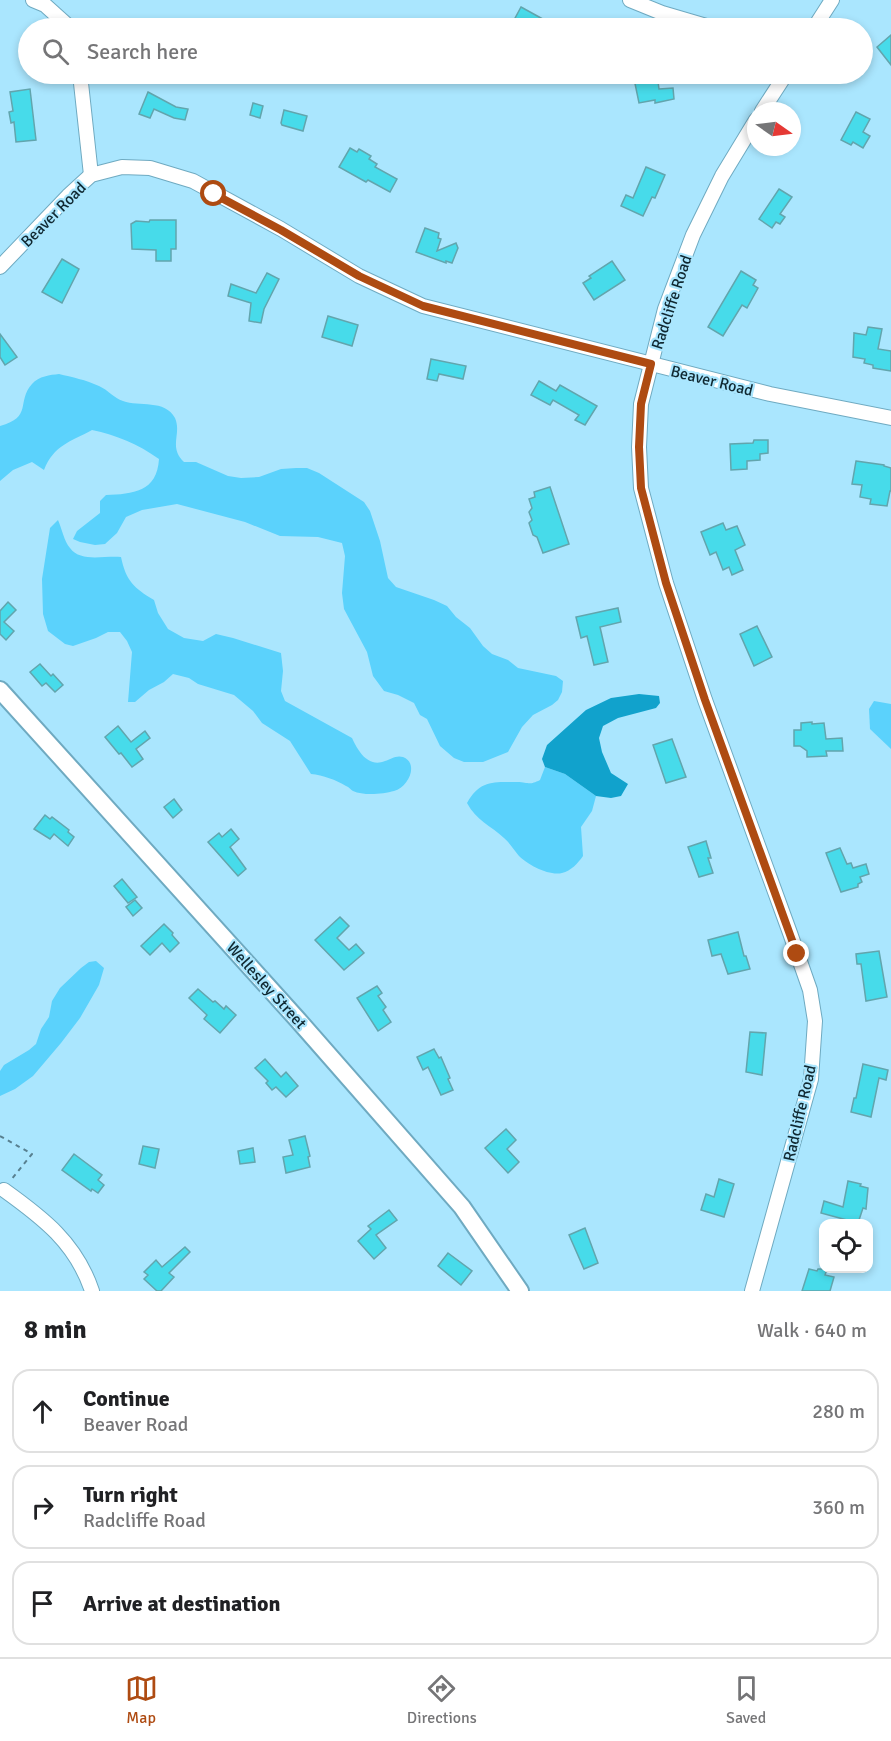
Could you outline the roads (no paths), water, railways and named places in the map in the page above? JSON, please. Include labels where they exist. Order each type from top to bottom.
[{"type":"main road","name":"Wellesley Street","points":[[0,690],[298,1020],[462,1207],[520,1291]]},
{"type":"street","points":[[33,0],[45,5],[59,18]]},
{"type":"street","points":[[630,0],[679,18]]},
{"type":"street","points":[[820,18],[832,0]]},
{"type":"street","points":[[81,84],[91,175]]},
{"type":"street","points":[[768,102],[780,84]]},
{"type":"street","name":"Radcliffe Road","points":[[747,135],[722,176],[693,235],[665,309],[641,404],[639,447],[641,488],[666,583],[705,700],[810,990],[815,1021],[811,1079],[752,1291]]},
{"type":"street","name":"Beaver Road","points":[[0,267],[68,195],[91,175],[122,167],[150,168],[193,182],[359,276],[423,306],[770,394],[891,418]]},
{"type":"street","points":[[3,1190],[40,1217],[66,1242],[76,1256],[92,1291]]}]
